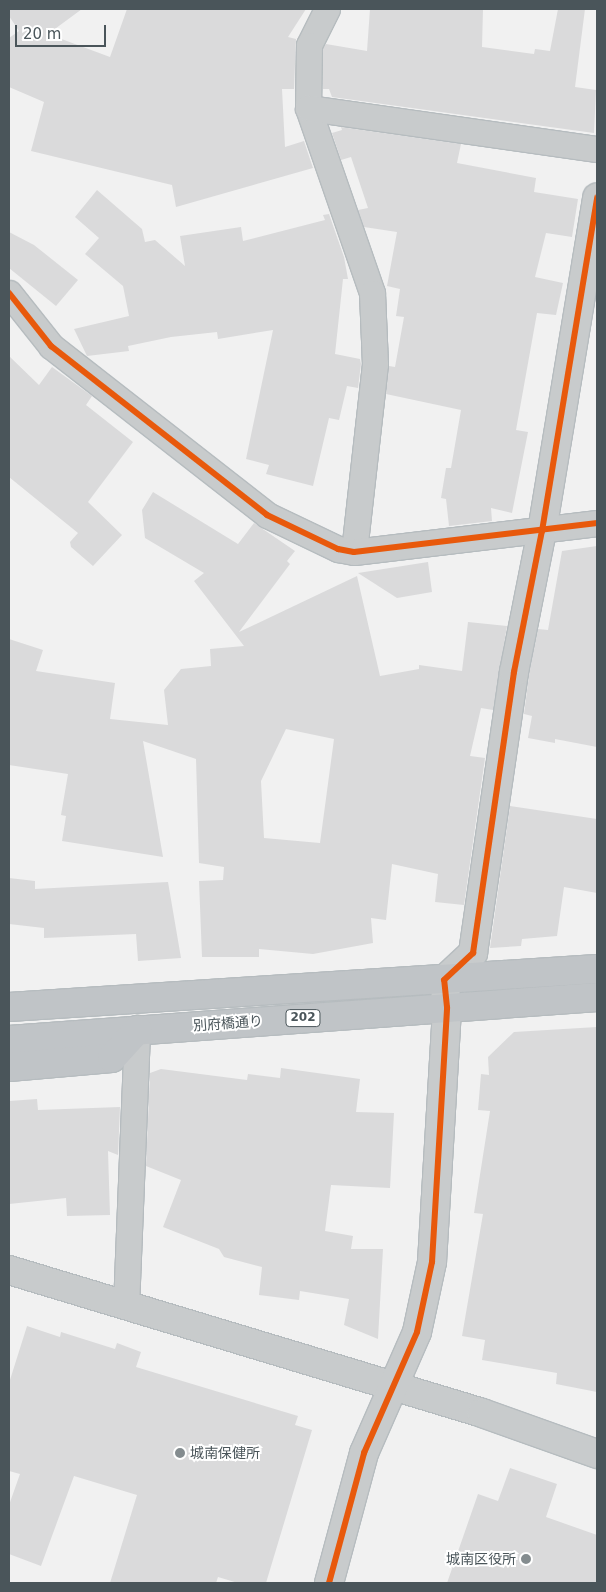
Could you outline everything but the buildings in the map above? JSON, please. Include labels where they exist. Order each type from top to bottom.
[{"type":"highway","name":"202","points":[[9,1007],[597,969]]},
{"type":"highway","name":"別府橋通り","points":[[9,1040],[597,997]]},
{"type":"highway","points":[[9,1067],[112,1058],[137,1030]]},
{"type":"street","points":[[327,9],[309,45],[308,108],[372,293],[376,364],[354,552]]},
{"type":"street","points":[[308,108],[597,149]]},
{"type":"street","points":[[329,1583],[364,1453],[417,1332],[432,1262],[448,1007],[444,980],[472,953],[514,672],[542,532],[597,198]]},
{"type":"street","points":[[9,293],[51,346],[267,515],[338,549],[354,552],[542,532],[597,523]]},
{"type":"street","points":[[126,1306],[137,1030]]},
{"type":"street","points":[[9,1270],[482,1413],[597,1454]]},
{"type":"cycle path","points":[[329,1583],[364,1453],[417,1332],[432,1262],[447,1007],[444,980],[473,953],[514,672],[542,531],[597,198]]},
{"type":"cycle path","points":[[9,293],[51,346],[267,515],[338,549],[354,552],[597,523]]},
{"type":"place","name":"城南保健所","points":[[180,1453]]},
{"type":"place","name":"城南区役所","points":[[526,1559]]}]
